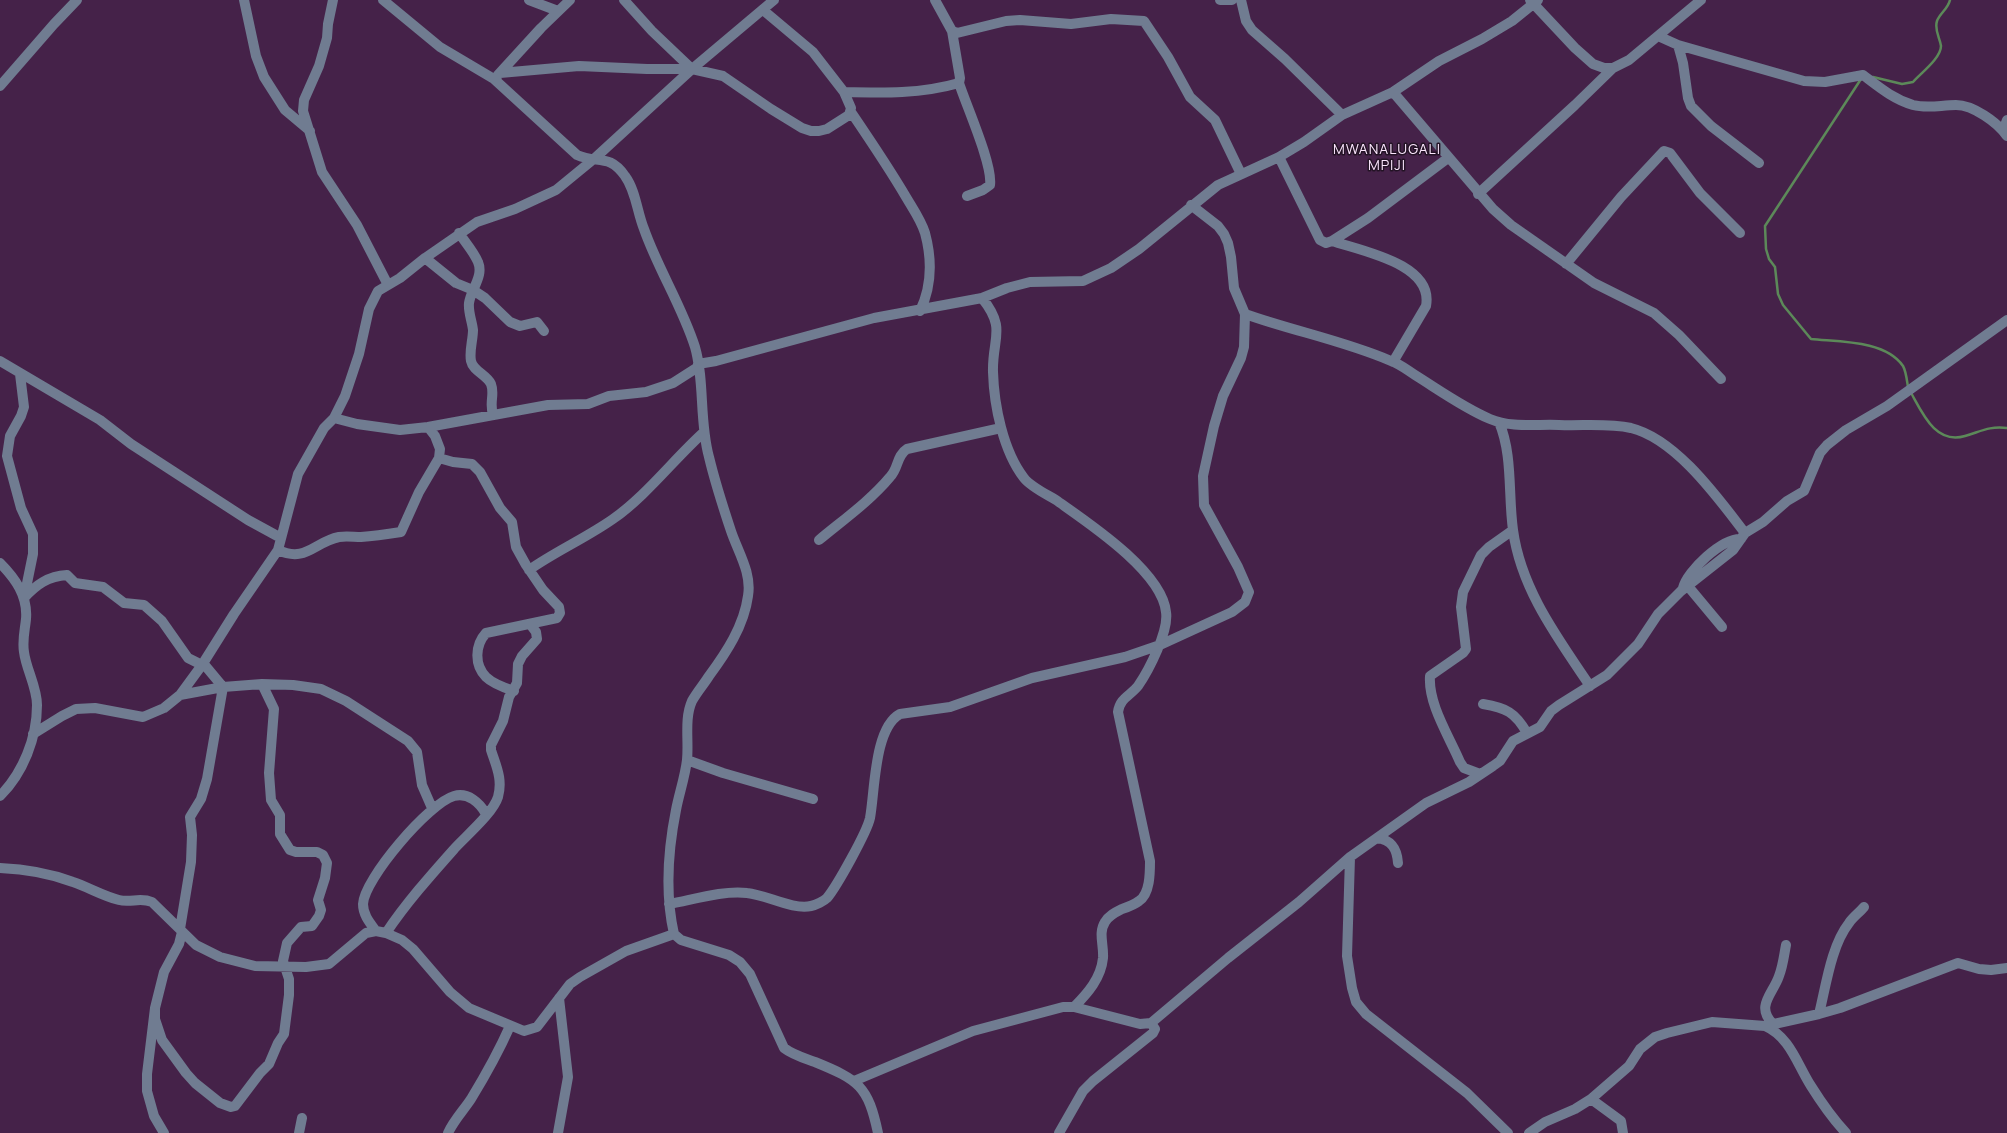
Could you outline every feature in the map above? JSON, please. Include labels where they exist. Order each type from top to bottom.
[{"type":"street","points":[[0,86],[77,0]]},
{"type":"street","points":[[244,0],[256,56],[264,77],[285,110],[311,132]]},
{"type":"street","points":[[333,0],[327,38],[319,66],[304,100],[303,111],[311,132],[322,172],[357,225],[388,285]]},
{"type":"street","points":[[383,0],[440,47],[497,76],[577,155],[585,159],[595,158],[612,163],[627,178],[644,229],[687,325],[695,348],[708,457],[744,564],[749,585],[748,599],[734,638],[727,652],[694,698],[689,708],[687,760],[672,832],[669,904],[674,934],[681,940],[729,956],[740,962],[750,974],[784,1048],[791,1053],[840,1072],[854,1081],[867,1095],[873,1107],[878,1133]]},
{"type":"street","points":[[529,0],[558,11]]},
{"type":"street","points":[[497,76],[540,28],[570,0]]},
{"type":"street","points":[[624,0],[652,31],[692,69]]},
{"type":"street","points":[[33,734],[76,709],[85,707],[95,708],[143,716],[164,708],[180,695],[203,664],[234,614],[278,550],[298,474],[324,428],[334,418],[349,384],[369,309],[378,291],[400,278],[425,258],[477,222],[515,209],[556,190],[595,158],[692,69],[774,0]]},
{"type":"street","points":[[935,0],[952,31],[960,78],[959,83],[987,160],[991,178],[990,185],[983,190],[967,196]]},
{"type":"street","points":[[1220,0],[1232,0]]},
{"type":"street","points":[[1242,0],[1246,21],[1252,30],[1285,58],[1342,115]]},
{"type":"street","points":[[1478,194],[1613,68],[1629,60],[1701,0]]},
{"type":"street","points":[[334,418],[357,424],[400,430],[428,427],[548,405],[588,404],[609,396],[646,392],[673,383],[698,366],[874,318],[920,311],[982,298],[1007,288],[1030,282],[1083,281],[1111,268],[1139,249],[1191,205],[1218,185],[1258,168],[1279,157],[1304,142],[1342,115],[1393,92],[1439,60],[1482,39],[1512,21],[1534,2],[1575,48],[1593,64],[1604,68],[1613,68]]},
{"type":"street","points":[[763,10],[813,52],[844,92],[851,112],[886,162],[920,222],[925,233],[930,263],[930,283],[927,296],[920,311]]},
{"type":"street","points":[[952,31],[957,33],[1006,21],[1020,20],[1071,24],[1112,19],[1144,21],[1168,57],[1190,97],[1215,120],[1241,174]]},
{"type":"street","points":[[1658,36],[1678,45],[1804,81],[1825,82],[1863,75],[1894,98],[1929,108],[1960,105],[1987,116],[1995,121],[2005,133]]},
{"type":"street","points":[[1678,45],[1683,63],[1688,98],[1691,106],[1710,126],[1759,163]]},
{"type":"street","points":[[497,76],[579,66],[692,69],[723,76],[771,109],[802,128],[811,131],[819,132],[827,129],[849,115],[851,112]]},
{"type":"street","points":[[844,92],[893,93],[933,90],[959,83]]},
{"type":"street","points":[[1393,92],[1478,194],[1511,224],[1594,283],[1654,313],[1679,334],[1721,379]]},
{"type":"street","points":[[2005,133],[2007,120]]},
{"type":"street","points":[[1566,264],[1621,197],[1664,151],[1670,153],[1700,193],[1740,233]]},
{"type":"street","points":[[1279,157],[1320,240],[1326,243],[1332,241],[1368,218],[1448,158]]},
{"type":"street","points":[[669,904],[744,892],[765,896],[797,907],[811,906],[820,902],[826,898],[835,886],[870,819],[877,762],[888,724],[894,717],[900,714],[950,707],[1032,678],[1125,657],[1160,645],[1232,612],[1245,602],[1249,592],[1238,567],[1204,505],[1204,476],[1214,426],[1223,396],[1241,358],[1244,347],[1245,314],[1234,288],[1228,243],[1224,234],[1218,226],[1191,205]]},
{"type":"street","points":[[460,233],[479,262],[480,271],[473,290],[469,309],[473,330],[471,361],[473,366],[488,378],[491,384],[492,389],[490,406],[493,414]]},
{"type":"street","points":[[1332,241],[1394,262],[1407,269],[1418,279],[1426,290],[1428,298],[1426,306],[1393,362]]},
{"type":"street","points":[[425,258],[456,283],[473,290],[484,298],[510,322],[520,326],[537,322],[544,331]]},
{"type":"street","points":[[982,298],[992,310],[996,318],[997,330],[993,370],[994,398],[1001,428],[1013,460],[1024,479],[1102,532],[1116,544],[1149,577],[1162,599],[1166,611],[1166,628],[1160,645],[1137,687],[1123,699],[1119,705],[1118,712],[1150,861],[1145,895],[1140,901],[1113,914],[1105,921],[1101,931],[1103,957],[1101,969],[1090,991],[1074,1007]]},
{"type":"street","points":[[1245,314],[1367,351],[1393,362],[1462,403],[1499,422],[1540,425],[1607,425],[1632,428],[1653,436],[1675,453],[1709,487],[1743,536]]},
{"type":"street","points":[[854,1081],[973,1031],[1063,1007],[1074,1007],[1140,1024],[1151,1023],[1228,958],[1300,902],[1350,857],[1426,804],[1469,782],[1500,761],[1513,741],[1540,727],[1551,711],[1607,675],[1638,644],[1658,614],[1685,587],[1687,578],[1698,565],[1724,545],[1743,536],[1763,522],[1787,501],[1804,491],[1820,453],[1827,445],[1846,430],[1887,406],[2007,320]]},
{"type":"street","points":[[0,361],[100,420],[150,456],[248,520],[282,538]]},
{"type":"street","points":[[0,796],[12,783],[26,758],[33,734],[37,704],[24,652],[23,635],[26,618],[24,598],[33,554],[33,534],[21,508],[7,456],[10,436],[22,416],[24,407],[20,374]]},
{"type":"street","points":[[1499,422],[1506,445],[1513,530],[1520,561],[1532,593],[1546,620],[1590,686]]},
{"type":"street","points":[[278,550],[288,555],[299,554],[332,539],[341,537],[361,537],[401,532],[418,492],[439,458],[440,449],[435,436],[428,427]]},
{"type":"street","points":[[819,540],[870,497],[891,477],[896,470],[899,457],[907,449],[1001,428]]},
{"type":"street","points":[[529,570],[614,518],[635,501],[704,432]]},
{"type":"street","points":[[439,458],[453,462],[472,464],[480,472],[500,508],[512,522],[516,547],[529,570],[543,590],[560,607],[560,613],[557,618],[486,633],[482,638],[478,648],[477,663],[487,678],[504,688],[514,691]]},
{"type":"street","points":[[1480,774],[1464,768],[1460,762],[1432,698],[1429,687],[1430,676],[1463,653],[1466,649],[1461,607],[1463,592],[1481,555],[1489,547],[1513,530]]},
{"type":"street","points":[[0,563],[18,585],[24,598]]},
{"type":"street","points":[[24,598],[39,583],[56,576],[67,576],[74,583],[103,587],[124,603],[144,605],[162,621],[188,658],[203,664],[223,687]]},
{"type":"street","points":[[1685,587],[1722,627]]},
{"type":"street","points":[[0,868],[28,870],[71,881],[118,900],[128,902],[141,898],[152,902],[196,945],[220,957],[255,966],[306,967],[329,964],[366,933],[381,932],[396,917],[436,869],[486,814],[498,798],[501,780],[491,750],[491,745],[503,722],[509,697],[514,691],[517,683],[518,664],[522,656],[537,639],[536,632],[530,624]]},
{"type":"street","points":[[180,695],[223,687],[262,684],[293,685],[321,689],[360,708],[408,741],[417,752],[422,785],[432,808]]},
{"type":"street","points":[[155,1008],[155,1019],[162,1040],[186,1073],[195,1083],[220,1103],[231,1107],[235,1106],[260,1073],[269,1064],[278,1043],[284,1034],[289,995],[289,979],[284,967],[287,943],[301,927],[312,926],[321,910],[318,900],[325,878],[327,863],[323,855],[317,852],[296,852],[290,850],[280,834],[280,815],[271,800],[269,773],[275,719],[274,709],[262,684]]},
{"type":"street","points":[[164,1133],[154,1116],[147,1091],[147,1074],[155,1008],[164,972],[179,944],[191,862],[192,835],[190,817],[201,799],[207,779],[223,687]]},
{"type":"street","points":[[1483,704],[1505,709],[1515,715],[1527,733]]},
{"type":"street","points":[[687,760],[723,773],[813,798]]},
{"type":"street","points":[[486,814],[474,800],[461,795],[453,796],[432,808],[408,832],[374,878],[364,896],[363,905],[365,916],[381,932],[402,940],[413,948],[450,992],[469,1008],[510,1026],[524,1030],[537,1027],[570,984],[580,977],[626,951],[674,934]]},
{"type":"street","points":[[1377,838],[1387,841],[1393,846],[1397,853],[1398,863]]},
{"type":"street","points":[[1350,857],[1347,956],[1352,988],[1356,1002],[1366,1014],[1467,1093],[1508,1133]]},
{"type":"street","points":[[1819,1014],[1828,973],[1842,936],[1849,923],[1864,907]]},
{"type":"street","points":[[1786,945],[1779,975],[1766,1002],[1766,1015],[1769,1025],[1779,1034],[1796,1056],[1818,1096],[1846,1133]]},
{"type":"street","points":[[1529,1133],[1545,1122],[1575,1109],[1591,1099],[1629,1066],[1640,1049],[1655,1037],[1688,1027],[1712,1022],[1769,1025],[1819,1014],[1840,1008],[1950,964],[1966,964],[1979,969],[1991,970],[2007,968]]},
{"type":"street","points":[[558,998],[568,1077],[558,1133]]},
{"type":"street","points":[[1059,1133],[1083,1091],[1093,1081],[1153,1033],[1155,1028],[1151,1023]]},
{"type":"street","points":[[448,1133],[470,1100],[510,1026]]},
{"type":"street","points":[[1591,1099],[1621,1121],[1623,1133]]},
{"type":"street","points":[[299,1133],[302,1118]]},
{"type":"waterway","points":[[1873,77],[1902,84],[1913,82],[1934,60],[1940,51],[1941,46],[1936,24],[1938,18],[1948,6],[1950,0]]},
{"type":"waterway","points":[[1861,79],[1765,226],[1766,249],[1769,259],[1775,267],[1778,294],[1783,305],[1811,339],[1860,344],[1885,351],[1895,357],[1903,366],[1906,373],[1908,387]]},
{"type":"waterway","points":[[1910,391],[1919,408],[1931,425],[1945,436],[1955,438],[1990,428],[2007,428]]},
{"type":"district","name":"MWANALUGALI MPIJI","points":[[1387,158]]}]
